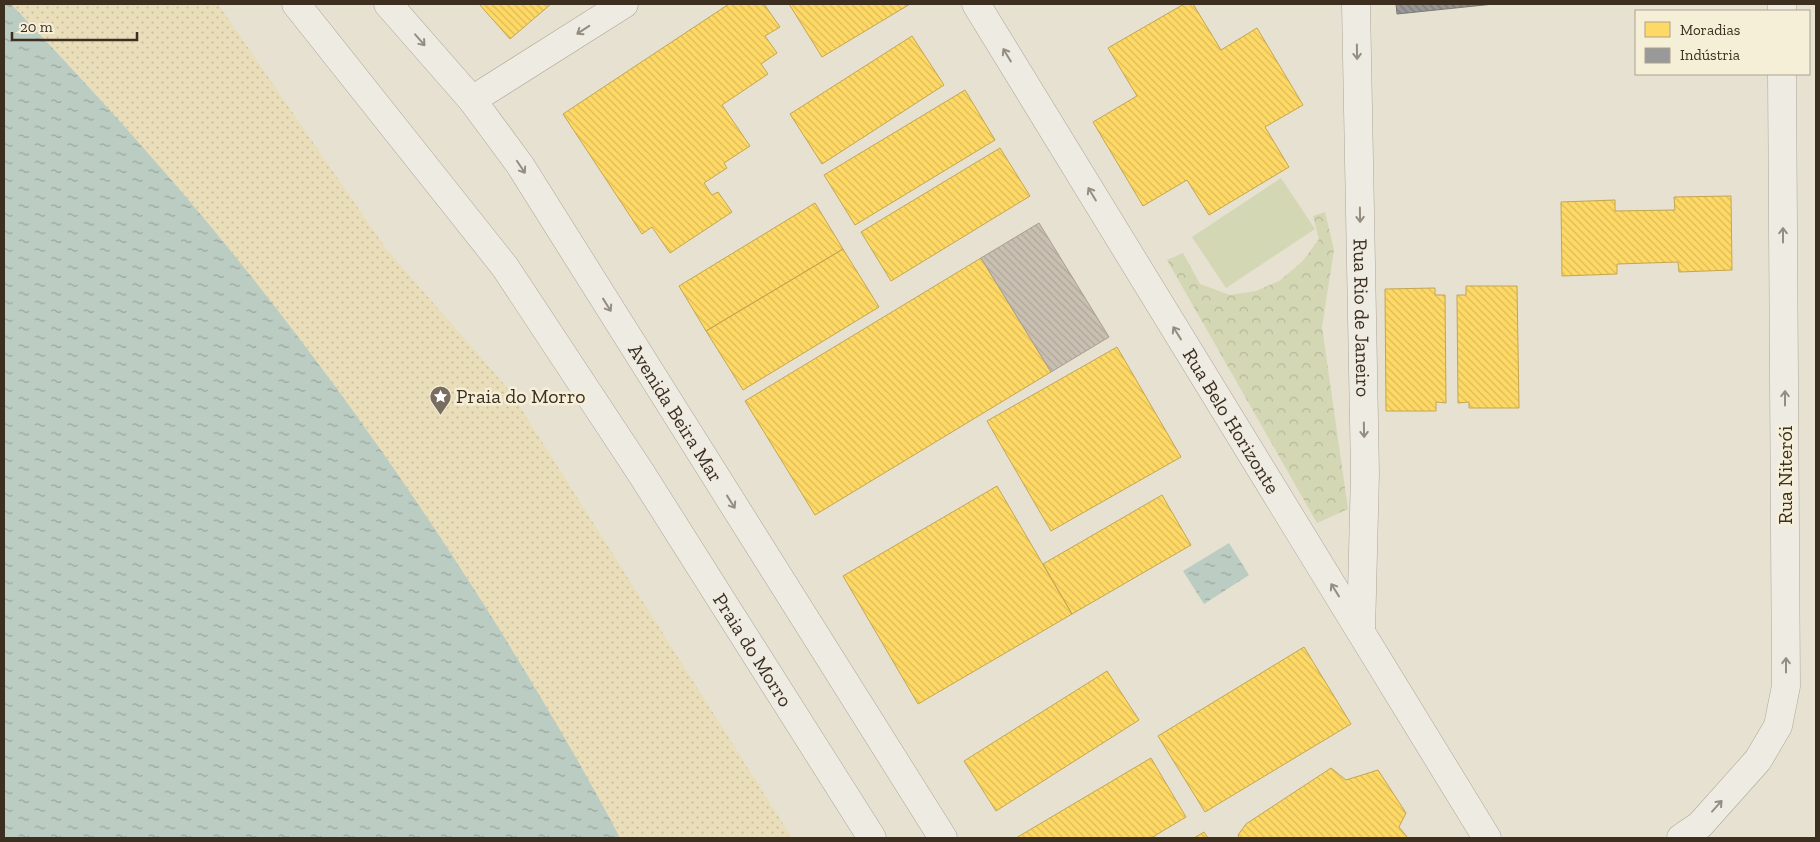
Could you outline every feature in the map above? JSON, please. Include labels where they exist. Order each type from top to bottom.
[{"type":"street","name":"Praia do Morro","points":[[296,4],[505,267],[640,473],[872,838]]},
{"type":"street","name":"Avenida Beira Mar","points":[[388,4],[472,100],[520,165],[943,838]]},
{"type":"street","points":[[472,100],[624,4]]},
{"type":"street","name":"Rua Belo Horizonte","points":[[976,4],[1487,838]]},
{"type":"street","name":"Rua Rio de Janeiro","points":[[1356,4],[1365,472],[1361,632]]},
{"type":"street","name":"Rua Niterói","points":[[1681,838],[1700,825],[1758,760],[1778,726],[1786,686],[1782,75]]},
{"type":"green space","points":[[1281,178],[1315,229],[1226,288],[1192,237]]},
{"type":"green space","points":[[1325,212],[1334,250],[1322,327],[1348,509],[1317,523],[1167,260],[1183,253],[1200,284],[1230,295],[1256,291],[1279,281],[1302,262],[1319,239],[1313,216]]},
{"type":"sand","name":"Praia do Morro","points":[[11,4],[218,4],[387,250],[510,391],[792,838],[620,838],[539,695],[459,565],[373,439],[282,317],[86,83]]},
{"type":"water","points":[[4,4],[11,4],[143,147],[229,249],[312,355],[392,465],[467,578],[549,710],[620,838],[4,838]]},
{"type":"water","points":[[1229,543],[1249,575],[1204,604],[1183,571]]},
{"type":"building: Moradias","points":[[479,4],[551,4],[510,39]]},
{"type":"building: Moradias","points":[[729,4],[764,4],[780,27],[765,36],[777,53],[761,64],[768,74],[722,105],[750,146],[724,163],[727,168],[704,183],[712,195],[718,192],[732,212],[670,253],[652,227],[642,234],[563,114]]},
{"type":"building: Moradias","points":[[789,4],[910,4],[822,57]]},
{"type":"building: Moradias","points":[[1184,4],[1193,4],[1221,50],[1257,28],[1303,105],[1265,127],[1289,167],[1209,215],[1187,180],[1143,206],[1093,122],[1137,96],[1108,48]]},
{"type":"building: Moradias","points":[[912,36],[944,85],[822,164],[790,114]]},
{"type":"building: Moradias","points":[[965,90],[995,140],[855,225],[824,175]]},
{"type":"building: Moradias","points":[[1000,148],[1030,196],[891,281],[861,232]]},
{"type":"building: Moradias","points":[[1731,196],[1732,270],[1679,272],[1678,262],[1617,264],[1617,274],[1562,276],[1561,202],[1615,200],[1615,211],[1675,210],[1674,197]]},
{"type":"building: Moradias","points":[[815,203],[843,249],[706,331],[679,286]]},
{"type":"building: Moradias","points":[[843,249],[879,307],[743,390],[706,331]]},
{"type":"building: Moradias","points":[[981,258],[1051,372],[815,515],[745,401]]},
{"type":"building: Moradias","points":[[1466,286],[1517,286],[1519,408],[1469,408],[1469,402],[1458,403],[1457,295],[1466,295]]},
{"type":"building: Moradias","points":[[1435,288],[1435,295],[1445,295],[1446,403],[1436,402],[1436,411],[1386,411],[1385,289]]},
{"type":"building: Moradias","points":[[1117,347],[1181,457],[1051,531],[987,421]]},
{"type":"building: Moradias","points":[[997,486],[1072,614],[918,704],[843,576]]},
{"type":"building: Moradias","points":[[1162,495],[1191,545],[1072,614],[1043,564]]},
{"type":"building: Moradias","points":[[1304,647],[1351,724],[1205,812],[1158,736]]},
{"type":"building: Moradias","points":[[1107,671],[1139,720],[996,811],[964,761]]},
{"type":"building: Moradias","points":[[1151,758],[1186,817],[1151,838],[1016,838]]},
{"type":"building: Moradias","points":[[1331,768],[1346,780],[1378,770],[1406,813],[1399,827],[1408,838],[1239,838],[1238,835],[1246,824]]},
{"type":"building: Moradias","points":[[1204,832],[1208,838],[1194,838]]},
{"type":"building: Indústria","points":[[1396,4],[1494,4],[1397,14]]},
{"type":"building: Outros","points":[[1039,223],[1109,337],[1051,372],[981,258]]},
{"type":"place","name":"Praia do Morro","points":[[440,415]]}]
